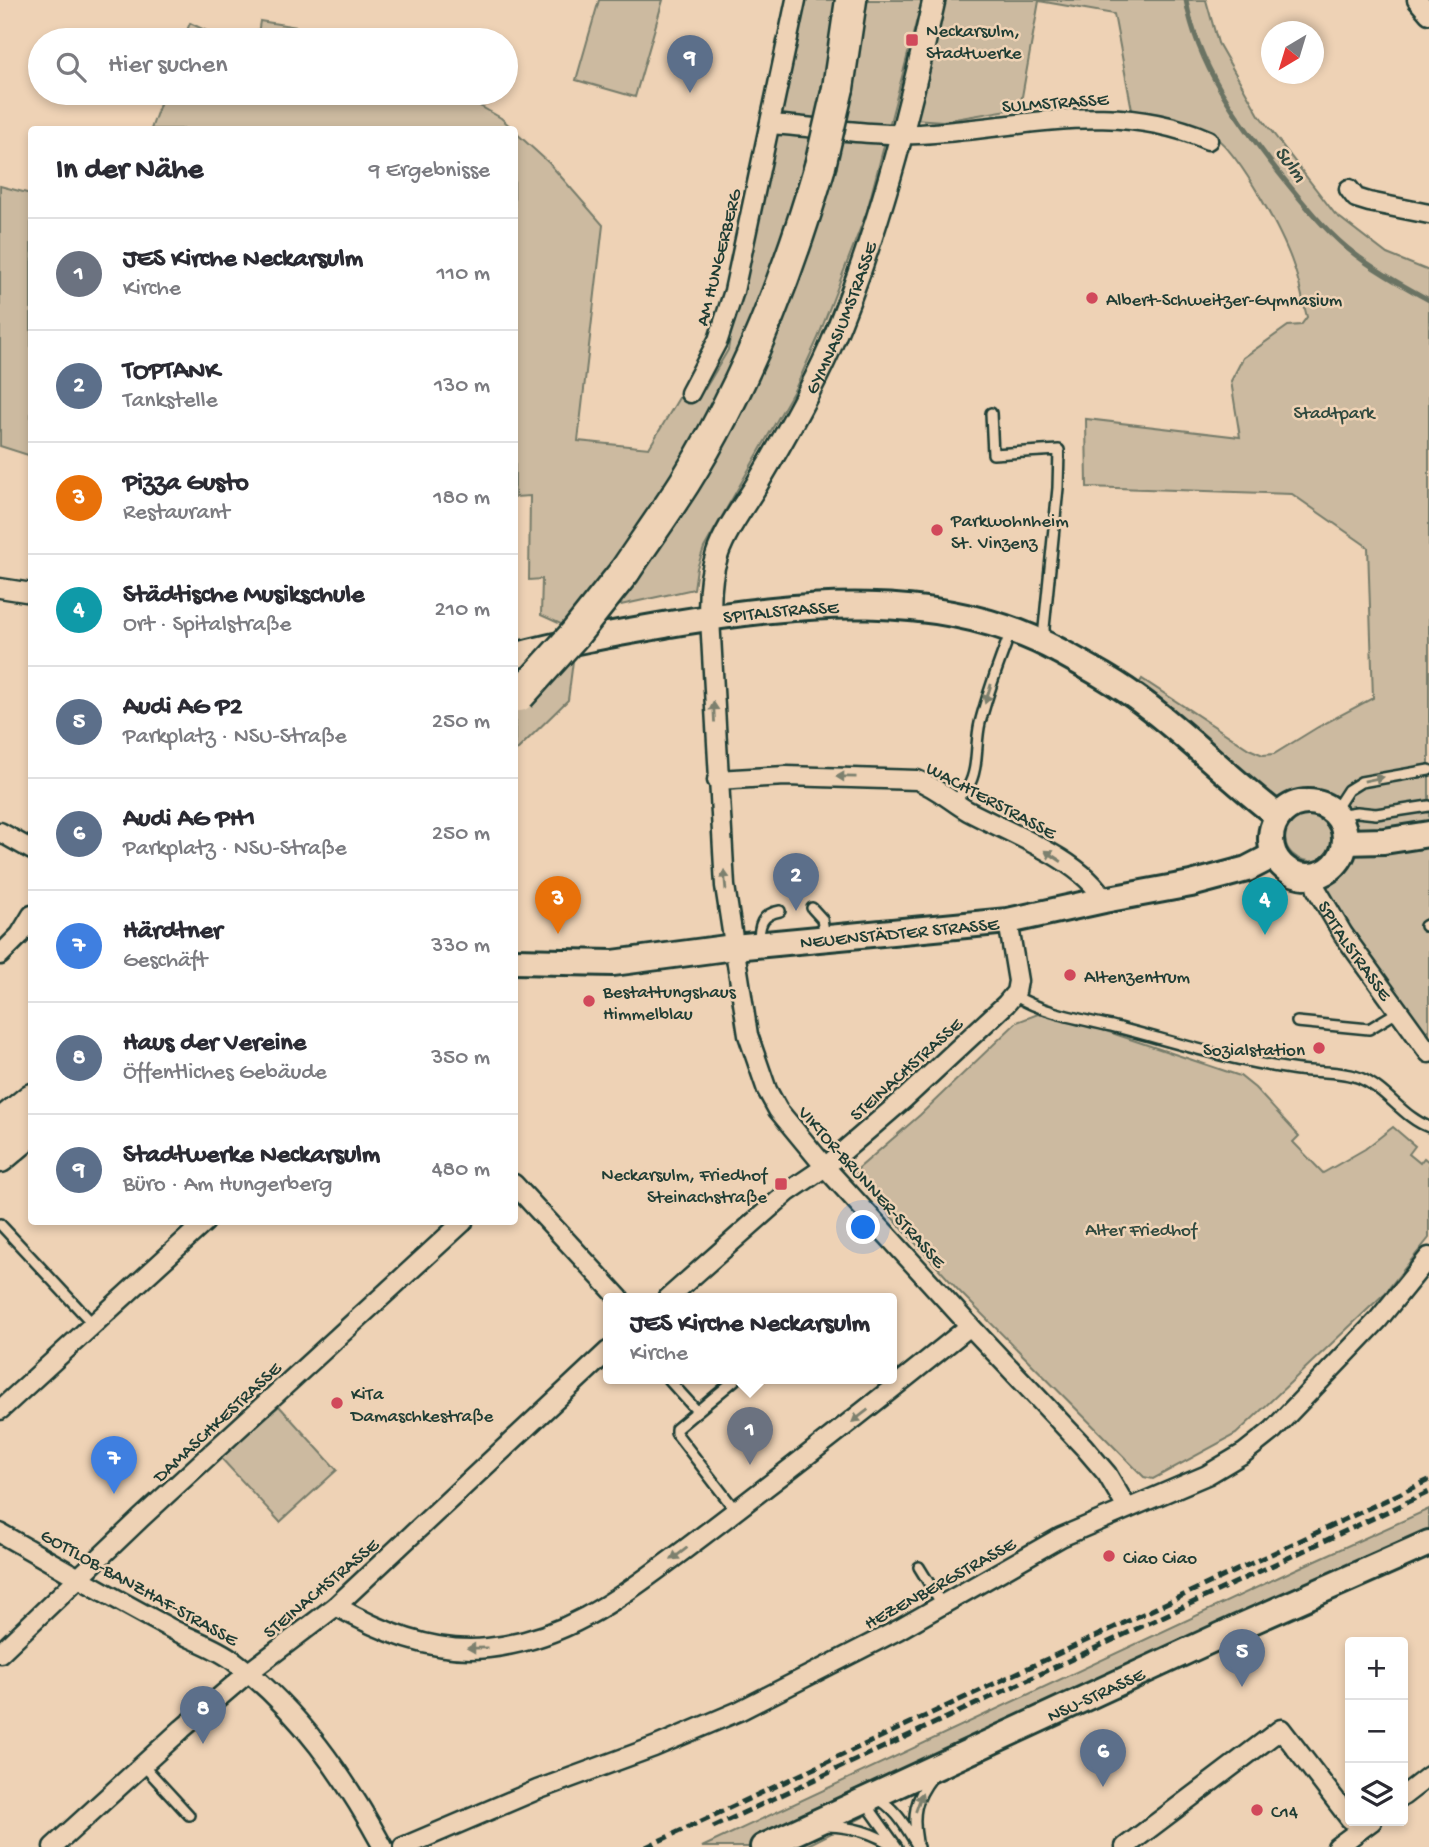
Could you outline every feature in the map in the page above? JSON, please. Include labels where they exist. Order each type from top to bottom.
[{"type":"highway","points":[[518,698],[575,634],[625,570],[685,481],[733,394],[785,275],[820,166],[838,88],[851,0]]},
{"type":"highway","points":[[0,1157],[23,1111]]},
{"type":"main road","name":"SPITALSTRASSE","points":[[518,655],[617,633],[710,618],[840,604],[937,611],[1011,629],[1045,645],[1144,703],[1278,816]]},
{"type":"main road","points":[[1311,802],[1322,805],[1334,814],[1344,833],[1345,842],[1342,854],[1332,867],[1313,876],[1287,870],[1274,855],[1271,843],[1271,832],[1278,816],[1289,807],[1311,802]]},
{"type":"main road","points":[[1345,842],[1384,841],[1429,834]]},
{"type":"main road","name":"NEUENSTÄDTER STRASSE","points":[[518,961],[613,963],[734,947],[1008,921],[1191,884],[1247,869],[1274,855]]},
{"type":"main road","name":"NSU-STRASSE","points":[[763,1847],[1429,1542]]},
{"type":"street","name":"AM HUNGERBERG","points":[[690,393],[718,340],[734,291],[796,0]]},
{"type":"street","name":"GYMNASIUMSTRASSE","points":[[710,618],[711,581],[718,551],[804,402],[829,350],[879,213],[934,0]]},
{"type":"street","points":[[1417,0],[1429,14]]},
{"type":"street","name":"SULMSTRASSE","points":[[901,134],[1076,117],[1126,118],[1165,124],[1208,140]]},
{"type":"street","points":[[770,124],[901,134]]},
{"type":"street","points":[[1349,189],[1356,198],[1429,214]]},
{"type":"street","points":[[0,588],[28,592]]},
{"type":"street","name":"VIKTOR-BRUNNER-STRASSE","points":[[710,618],[725,886],[748,1035],[767,1090],[778,1110],[825,1167],[1084,1447],[1107,1474],[1127,1508]]},
{"type":"street","name":"WACHTERSTRASSE","points":[[717,780],[786,776],[902,778],[927,783],[952,801],[1033,843],[1074,869],[1093,883],[1104,900]]},
{"type":"street","points":[[0,832],[28,848]]},
{"type":"street","name":"SPITALSTRASSE","points":[[1313,876],[1317,890],[1343,934],[1429,1053]]},
{"type":"street","points":[[1008,921],[1018,981],[1014,995]]},
{"type":"street","points":[[0,955],[20,935],[28,922]]},
{"type":"street","name":"STEINACHSTRASSE","points":[[674,1293],[788,1192],[825,1167],[904,1099],[1014,995]]},
{"type":"street","points":[[518,1188],[614,1293]]},
{"type":"street","points":[[0,1409],[202,1225]]},
{"type":"street","name":"DAMASCHKESTRASSE","points":[[0,1653],[460,1225]]},
{"type":"street","name":"HEZENBERGSTRASSE","points":[[403,1847],[537,1790],[739,1711],[943,1606],[1061,1537],[1207,1475],[1260,1441],[1361,1338],[1429,1257]]},
{"type":"street","points":[[897,1384],[970,1326]]},
{"type":"street","name":"STEINACHSTRASSE","points":[[53,1847],[249,1672],[336,1606],[603,1356]]},
{"type":"street","points":[[336,1606],[388,1632],[421,1642],[484,1648],[519,1643],[546,1635],[598,1611],[736,1511],[897,1384]]},
{"type":"street","name":"GOTTLOB-BANZHAF-STRASSE","points":[[0,1533],[169,1628],[231,1658],[249,1672],[304,1729],[338,1771],[383,1847]]},
{"type":"street","points":[[1125,1847],[1281,1729],[1345,1807]]},
{"type":"street","points":[[1408,1792],[1429,1776]]},
{"type":"street","points":[[1337,1847],[1355,1826]]},
{"type":"lane","points":[[991,413],[993,454],[1059,450],[1044,628],[1045,645]]},
{"type":"lane","points":[[952,801],[960,797],[969,786],[979,727],[1011,629]]},
{"type":"lane","points":[[1334,814],[1348,790],[1361,782],[1429,770]]},
{"type":"lane","points":[[1334,814],[1376,814],[1429,806]]},
{"type":"lane","points":[[812,908],[822,919],[825,939]]},
{"type":"lane","points":[[759,945],[759,926],[764,918],[774,911],[780,911]]},
{"type":"lane","points":[[1014,995],[1026,1002],[1061,1013],[1213,1052],[1291,1069],[1360,1078],[1385,1094],[1411,1119],[1429,1127]]},
{"type":"lane","points":[[1297,1022],[1369,1030],[1399,1011]]},
{"type":"lane","points":[[0,1224],[93,1324]]},
{"type":"lane","points":[[673,1384],[697,1411]]},
{"type":"lane","points":[[730,1384],[676,1429],[676,1433],[736,1511]]},
{"type":"lane","points":[[919,1567],[943,1606]]},
{"type":"lane","points":[[918,1847],[913,1820],[917,1803],[925,1786],[942,1763]]},
{"type":"lane","points":[[143,1765],[189,1815]]},
{"type":"lane","points":[[896,1847],[872,1812],[872,1795],[889,1804],[897,1812],[918,1847]]},
{"type":"lane","points":[[807,1826],[845,1826],[870,1832],[896,1847]]},
{"type":"green space","points":[[599,0],[663,0],[635,97],[576,80]]},
{"type":"green space","points":[[803,0],[922,0],[867,211],[818,338],[796,387],[704,548],[694,589],[598,610],[558,655],[573,661],[568,700],[518,749],[518,661],[572,629],[541,615],[542,579],[529,580],[530,496],[518,497],[518,135],[549,163],[603,225],[578,441],[649,448],[686,386],[705,389],[728,350],[738,289]]},
{"type":"green space","name":"Stadtpark","points":[[943,0],[1206,0],[1218,43],[1259,115],[1335,214],[1387,254],[1429,271],[1429,1040],[1329,900],[1309,861],[1302,860],[1289,850],[1285,839],[1287,826],[1272,808],[1137,687],[1142,679],[1249,749],[1263,755],[1274,754],[1373,698],[1368,547],[1292,494],[1087,487],[1086,419],[1240,437],[1231,381],[1243,358],[1288,326],[1301,325],[1307,317],[1295,270],[1282,238],[1237,161],[1214,136],[1175,118],[1132,110],[1114,14],[1039,1],[1020,108],[943,121],[913,119]]},
{"type":"green space","points":[[260,21],[303,28],[259,28]]},
{"type":"green space","points":[[190,23],[200,28],[188,28]]},
{"type":"green space","points":[[160,105],[478,105],[510,126],[152,126]]},
{"type":"green space","points":[[0,186],[28,193],[28,455],[0,446]]},
{"type":"green space","name":"Alter Friedhof","points":[[1038,1014],[1076,1021],[1240,1076],[1255,1088],[1299,1136],[1293,1142],[1323,1173],[1365,1149],[1393,1127],[1415,1146],[1409,1154],[1420,1163],[1424,1158],[1429,1162],[1429,1238],[1385,1293],[1236,1434],[1153,1479],[1144,1477],[959,1291],[858,1180],[856,1173],[1017,1022]]},
{"type":"green space","points":[[279,1406],[337,1470],[280,1522],[221,1458]]},
{"type":"green space","points":[[1429,1509],[1429,1544],[1207,1643],[804,1847],[702,1847],[1294,1570]]},
{"type":"waterway","name":"Sulm","points":[[1186,0],[1200,48],[1222,92],[1249,133],[1295,193],[1347,248],[1376,269],[1429,300]]},
{"type":"railway","points":[[646,1847],[1429,1480]]},
{"type":"railway","points":[[713,1827],[1429,1492]]},
{"type":"place","name":"Neckarsulm, Stadtwerke","points":[[912,40]]},
{"type":"place","name":"Stadtwerke Neckarsulm","points":[[690,93]]},
{"type":"place","name":"Albert-Schweitzer-Gymnasium","points":[[1092,298]]},
{"type":"place","name":"Parkwohnheim St. Vinzenz","points":[[937,530]]},
{"type":"place","name":"TOPTANK","points":[[796,911]]},
{"type":"place","name":"Pizza Gusto","points":[[558,934]]},
{"type":"place","name":"Städtische Musikschule","points":[[1265,935]]},
{"type":"place","name":"Altenzentrum","points":[[1070,975]]},
{"type":"place","name":"Bestattungshaus Himmelblau","points":[[589,1001]]},
{"type":"place","name":"Sozialstation","points":[[1319,1048]]},
{"type":"place","name":"Neckarsulm, Friedhof Steinachstraße","points":[[781,1184]]},
{"type":"place","name":"KiTa Damaschkestraße","points":[[337,1403]]},
{"type":"place","name":"JES Kirche Neckarsulm","points":[[750,1465]]},
{"type":"place","name":"Härdtner","points":[[114,1494]]},
{"type":"place","name":"Ciao Ciao","points":[[1109,1556]]},
{"type":"place","name":"Audi AG P2","points":[[1242,1687]]},
{"type":"place","name":"Haus der Vereine","points":[[203,1744]]},
{"type":"place","name":"Audi AG PH1","points":[[1103,1787]]},
{"type":"place","name":"C14","points":[[1257,1810]]}]
